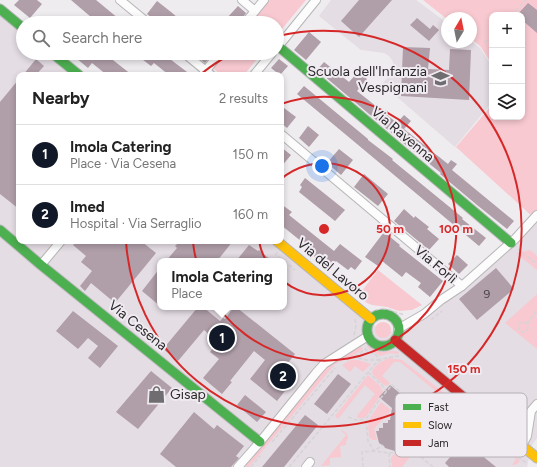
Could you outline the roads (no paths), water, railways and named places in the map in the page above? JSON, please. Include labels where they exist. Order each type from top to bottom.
[{"type":"street","points":[[120,0],[139,16]]},
{"type":"street","points":[[242,0],[255,11]]},
{"type":"street","points":[[251,16],[264,0]]},
{"type":"street","points":[[284,39],[316,0]]},
{"type":"street","points":[[0,9],[16,22]]},
{"type":"street","name":"Via Ravenna","points":[[284,56],[511,243]]},
{"type":"street","points":[[61,60],[75,72]]},
{"type":"street","points":[[191,60],[204,72]]},
{"type":"street","points":[[207,72],[215,60]]},
{"type":"street","points":[[257,72],[267,60]]},
{"type":"street","name":"Via Forlì","points":[[284,137],[462,286]]},
{"type":"street","points":[[238,467],[324,364],[368,336],[374,343],[383,346],[392,343],[397,337],[398,329],[424,314],[462,286],[511,243],[537,215]]},
{"type":"street","name":"Via Cesena","points":[[0,230],[16,244]]},
{"type":"street","name":"Via Cesena","points":[[16,244],[260,442]]},
{"type":"street","points":[[41,265],[58,244]]},
{"type":"street","name":"Via del Lavoro","points":[[281,244],[371,319]]},
{"type":"street","name":"Via del Lavoro","points":[[368,336],[367,327],[371,319],[379,315],[388,316],[395,321],[398,329]]},
{"type":"street","points":[[395,340],[459,393]]},
{"type":"street","points":[[527,436],[531,411],[537,404]]},
{"type":"street","points":[[527,449],[537,458]]},
{"type":"place","name":"Scuola dell'Infanzia Vespignani","points":[[440,79]]},
{"type":"place","name":"Imola Catering","points":[[222,338]]},
{"type":"place","name":"Imed","points":[[283,376]]},
{"type":"place","name":"Gisap","points":[[157,394]]}]
